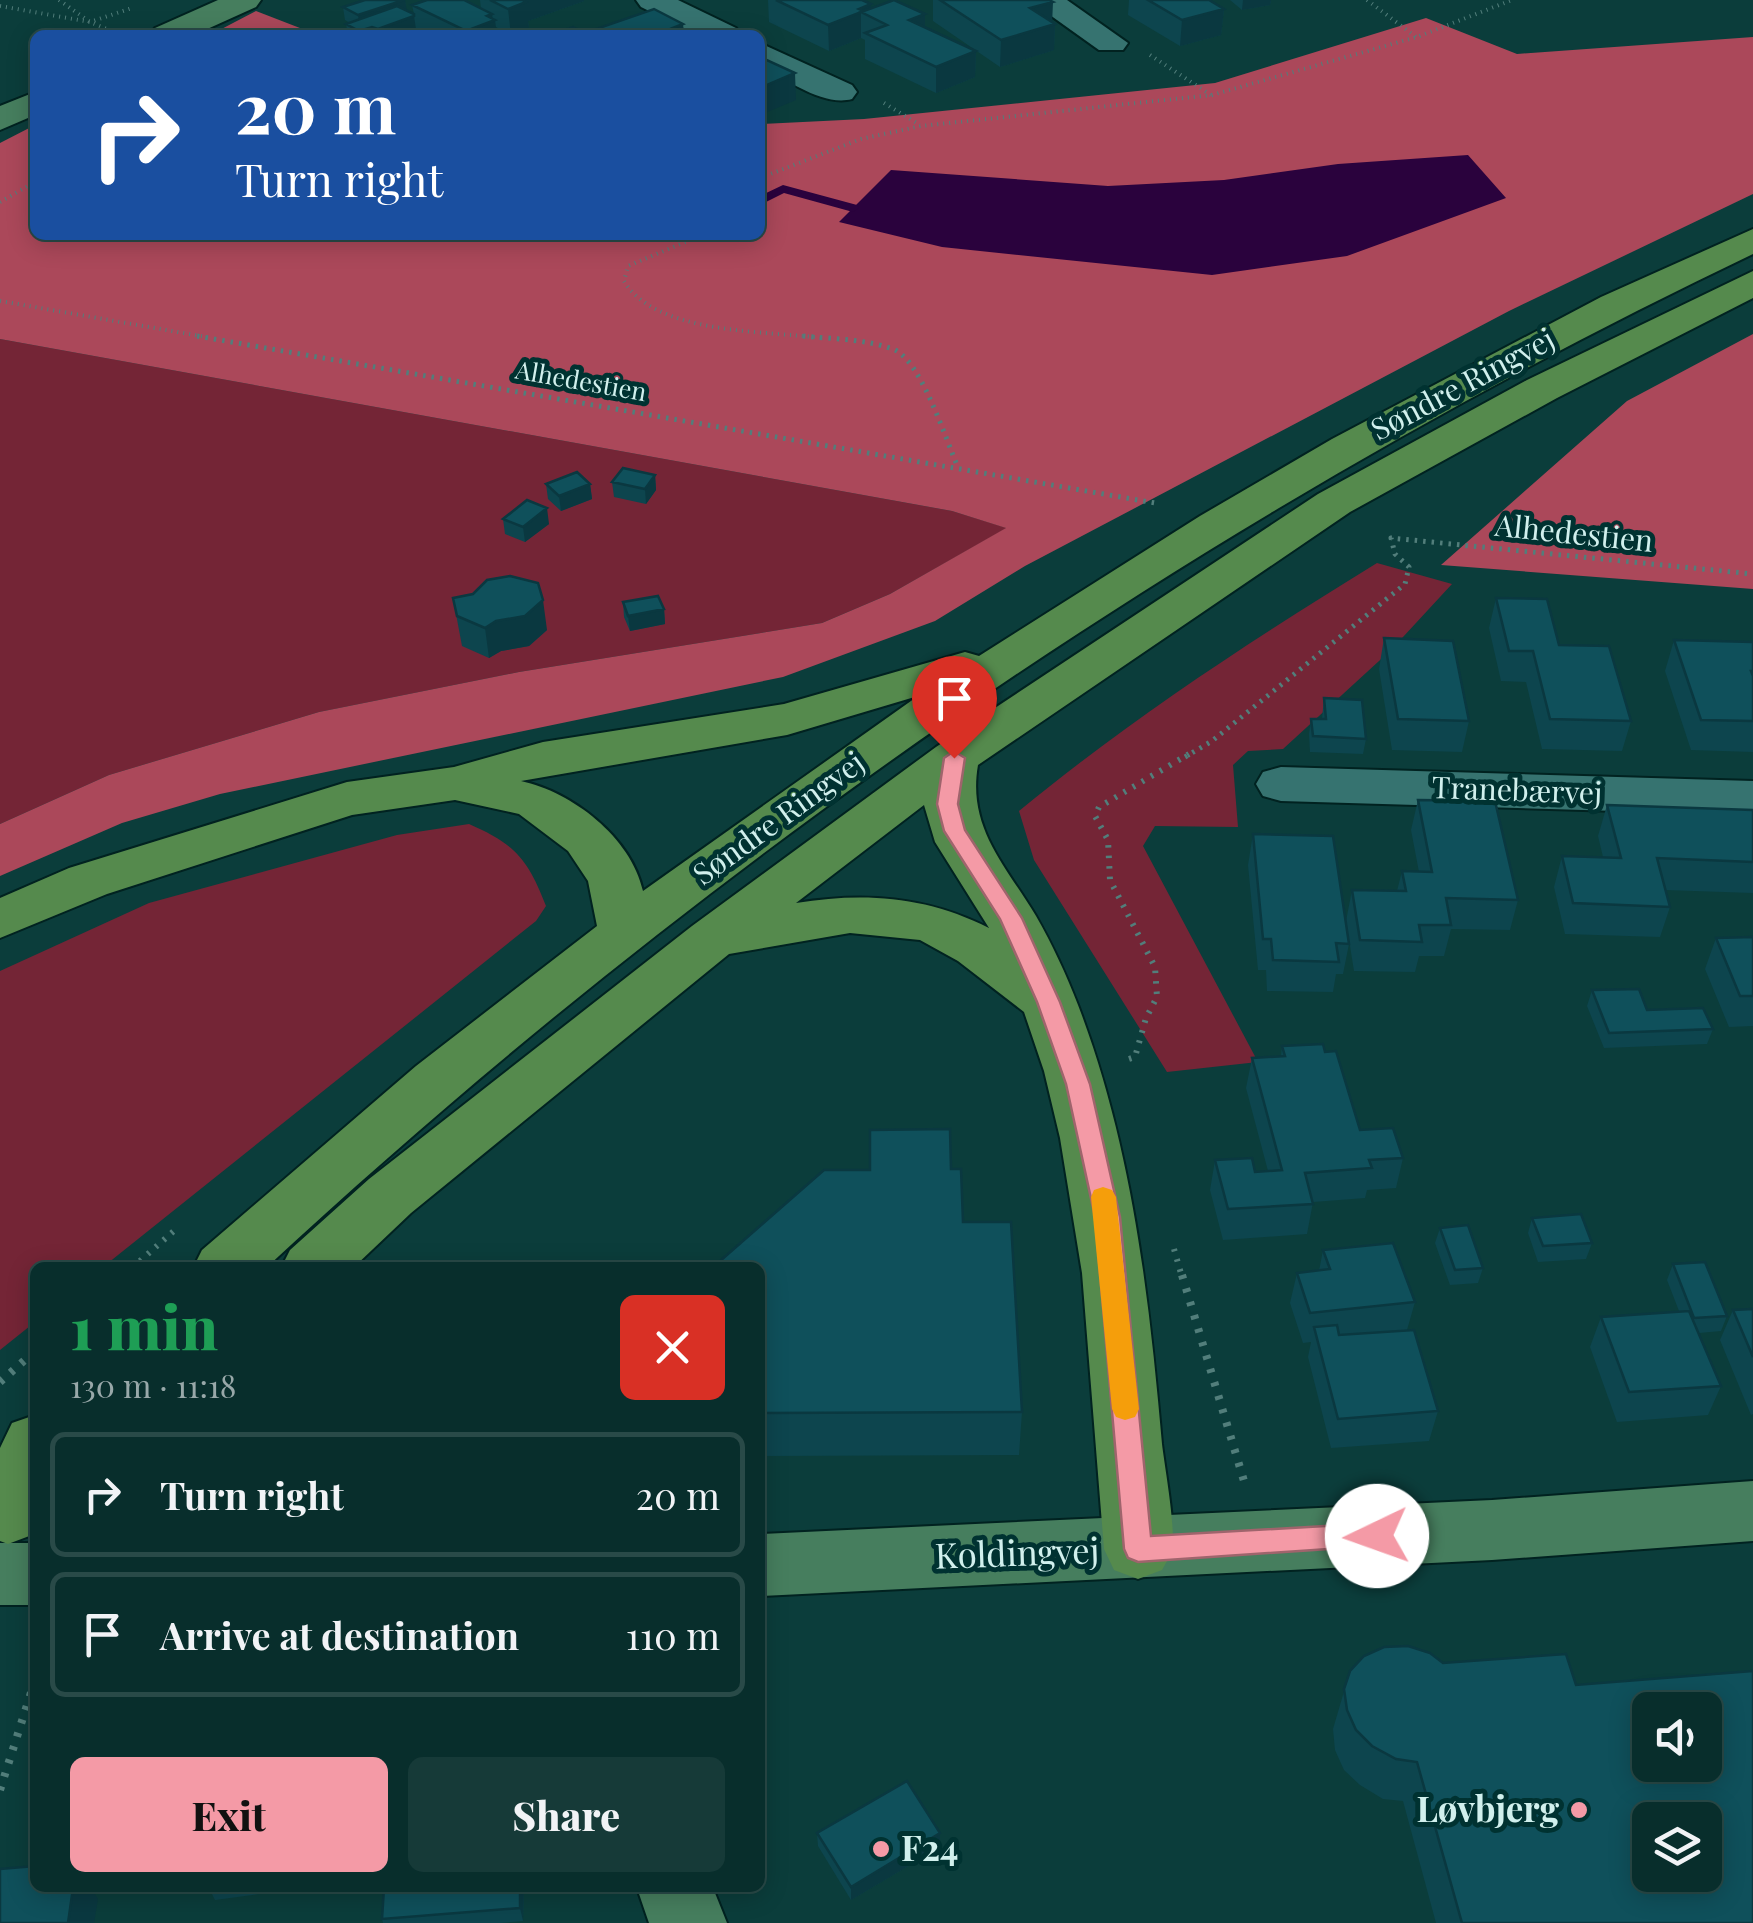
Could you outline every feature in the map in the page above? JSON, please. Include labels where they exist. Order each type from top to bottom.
[{"type":"main road","name":"Søndre Ringvej","points":[[231,1262],[398,1113],[625,932],[841,771],[1020,650],[1382,428],[1515,355],[1753,240]]},
{"type":"main road","name":"Søndre Ringvej","points":[[318,1262],[390,1196],[711,939],[954,758],[1334,503],[1542,389],[1753,283]]},
{"type":"main road","points":[[0,919],[88,881],[347,799],[455,783],[544,758],[787,719],[1020,650]]},
{"type":"main road","points":[[954,758],[948,804],[955,831],[1010,918],[1048,1002],[1078,1084],[1108,1217],[1138,1549]]},
{"type":"main road","points":[[455,783],[535,800],[586,839],[614,879],[625,932]]},
{"type":"main road","points":[[711,939],[838,914],[906,918],[939,926],[969,942],[1048,1002]]},
{"type":"main road","points":[[16,1537],[30,1468]]},
{"type":"street","points":[[178,30],[244,0]]},
{"type":"street","points":[[652,0],[714,30]]},
{"type":"street","points":[[1045,0],[1111,43]]},
{"type":"street","points":[[765,55],[840,92]]},
{"type":"street","points":[[0,119],[30,104]]},
{"type":"street","name":"Tranebærvej","points":[[1281,784],[1753,798]]},
{"type":"street","name":"Koldingvej","points":[[765,1564],[1138,1549],[1592,1524],[1753,1511]]},
{"type":"street","points":[[676,1892],[688,1923]]},
{"type":"path","points":[[59,0],[90,22]]},
{"type":"path","points":[[1367,0],[1417,37]]},
{"type":"path","points":[[765,176],[861,140],[921,126],[1212,95],[1417,37],[1512,0]]},
{"type":"path","points":[[0,6],[90,22],[109,30]]},
{"type":"path","points":[[90,22],[140,6]]},
{"type":"path","points":[[1111,43],[1138,47],[1212,95]]},
{"type":"path","points":[[0,202],[30,185]]},
{"type":"path","points":[[688,240],[628,266],[624,281],[634,298],[672,319],[870,344],[896,352],[912,363],[958,466]]},
{"type":"path","name":"Alhedestien","points":[[0,301],[1155,503]]},
{"type":"path","name":"Alhedestien","points":[[1118,1062],[1134,1057],[1157,997],[1156,966],[1110,880],[1108,840],[1095,816],[1099,807],[1212,741],[1406,584],[1409,567],[1395,554],[1391,538],[1753,574]]},
{"type":"path","points":[[1174,1247],[1262,1542]]},
{"type":"path","points":[[0,1382],[30,1355]]},
{"type":"path","points":[[0,1790],[30,1696]]},
{"type":"shaded area","points":[[256,11],[305,30],[220,30]]},
{"type":"shaded area","points":[[1426,18],[1517,54],[1753,37],[1753,194],[1509,311],[1025,566],[935,621],[783,677],[220,794],[122,823],[0,876],[0,824],[109,775],[319,712],[519,672],[822,623],[890,594],[1006,528],[952,511],[0,339],[0,143],[30,128],[30,240],[765,240],[765,124],[864,119],[1215,83]]},
{"type":"shaded area","points":[[1468,155],[1506,198],[1347,256],[1212,275],[942,247],[839,222],[891,170],[1108,186],[1224,180],[1338,164]]},
{"type":"shaded area","points":[[1753,334],[1753,589],[1441,565],[1627,401]]},
{"type":"shaded area","points":[[0,339],[952,511],[1007,528],[890,594],[822,623],[519,672],[319,712],[109,775],[0,824]]},
{"type":"shaded area","points":[[1377,563],[1452,584],[1391,650],[1283,749],[1248,751],[1233,765],[1238,827],[1155,826],[1143,846],[1258,1062],[1167,1072],[1034,860],[1019,811],[1194,681]]},
{"type":"shaded area","points":[[469,824],[518,855],[533,876],[546,906],[536,921],[109,1262],[30,1262],[30,1326],[0,1350],[0,971],[149,903],[397,835]]},
{"type":"building","points":[[365,0],[404,0],[358,15],[343,7]]},
{"type":"building","points":[[427,0],[464,0],[492,14],[487,16],[495,20],[464,30],[412,5]]},
{"type":"building","points":[[490,0],[522,0],[526,2],[508,9]]},
{"type":"building","points":[[776,0],[862,0],[871,4],[859,9],[864,11],[828,25]]},
{"type":"building","points":[[894,0],[925,14],[909,20],[976,51],[936,67],[865,33],[887,25],[861,12]]},
{"type":"building","points":[[940,0],[1049,0],[1053,2],[1030,8],[1055,24],[1001,40]]},
{"type":"building","points":[[1148,0],[1209,0],[1224,9],[1182,20]]},
{"type":"building","points":[[397,6],[414,14],[378,29],[357,30],[346,24]]},
{"type":"building","points":[[654,9],[683,24],[668,30],[594,30]]},
{"type":"building","points":[[765,59],[795,73],[765,86]]},
{"type":"building","points":[[623,468],[655,475],[645,489],[612,482]]},
{"type":"building","points":[[577,472],[590,484],[559,496],[546,484]]},
{"type":"building","points":[[527,500],[547,508],[523,527],[503,519]]},
{"type":"building","points":[[510,576],[538,583],[543,600],[525,616],[496,621],[485,628],[457,616],[453,598],[473,594],[487,580]]},
{"type":"building","points":[[658,596],[664,609],[628,616],[623,602]]},
{"type":"building","points":[[1496,598],[1547,599],[1559,645],[1609,646],[1631,721],[1550,719],[1533,651],[1509,651]]},
{"type":"building","points":[[1384,638],[1453,641],[1469,721],[1398,719]]},
{"type":"building","points":[[1674,640],[1753,642],[1753,721],[1701,720]]},
{"type":"building","points":[[1324,698],[1362,700],[1366,739],[1313,736],[1311,719],[1326,719]]},
{"type":"building","points":[[1418,800],[1495,801],[1518,900],[1446,898],[1451,925],[1419,925],[1422,942],[1360,940],[1352,890],[1406,891],[1402,871],[1432,872]]},
{"type":"building","points":[[1607,805],[1753,810],[1753,862],[1657,858],[1670,907],[1573,903],[1562,856],[1621,858]]},
{"type":"building","points":[[1253,834],[1333,836],[1349,944],[1336,943],[1339,962],[1273,960],[1271,939],[1263,939]]},
{"type":"building","points":[[1753,937],[1753,996],[1740,996],[1716,938]]},
{"type":"building","points":[[1639,989],[1647,1010],[1703,1008],[1713,1029],[1609,1033],[1592,990]]},
{"type":"building","points":[[1323,1044],[1325,1052],[1336,1051],[1360,1130],[1393,1128],[1403,1158],[1369,1160],[1372,1168],[1305,1173],[1313,1204],[1228,1209],[1215,1160],[1252,1158],[1255,1172],[1282,1170],[1252,1058],[1285,1056],[1282,1046]]},
{"type":"building","points":[[950,1129],[951,1169],[961,1169],[963,1222],[1011,1222],[1022,1412],[765,1413],[765,1262],[719,1262],[824,1170],[870,1170],[870,1130]]},
{"type":"building","points":[[1581,1214],[1592,1243],[1543,1246],[1532,1218]]},
{"type":"building","points":[[1468,1225],[1483,1268],[1455,1270],[1440,1228]]},
{"type":"building","points":[[1393,1243],[1415,1302],[1310,1313],[1297,1273],[1330,1269],[1323,1250]]},
{"type":"building","points":[[1705,1262],[1727,1316],[1694,1318],[1673,1264]]},
{"type":"building","points":[[1753,1309],[1753,1357],[1733,1310]]},
{"type":"building","points":[[1689,1311],[1721,1386],[1629,1392],[1601,1317]]},
{"type":"building","points":[[1337,1325],[1339,1335],[1414,1330],[1438,1411],[1338,1419],[1314,1327]]},
{"type":"building","name":"Løvbjerg","points":[[1408,1646],[1430,1653],[1443,1663],[1566,1654],[1576,1685],[1753,1671],[1753,1923],[1462,1923],[1417,1762],[1396,1759],[1372,1746],[1356,1730],[1347,1710],[1344,1689],[1350,1671],[1364,1656],[1384,1647]]},
{"type":"building","points":[[907,1781],[940,1833],[851,1887],[817,1833]]},
{"type":"building","points":[[30,1866],[30,1892],[72,1892],[68,1923],[0,1923],[0,1869]]},
{"type":"building","points":[[384,1892],[520,1892],[520,1908],[382,1919]]},
{"type":"waterway","points":[[765,198],[783,189],[853,208]]},
{"type":"slow traffic","points":[[1103,1197],[1125,1409]]},
{"type":"place","name":"Løvbjerg","points":[[1579,1810]]},
{"type":"place","name":"F24","points":[[881,1849]]},
{"type":"route","points":[[954,758],[948,804],[955,831],[1010,918],[1048,1002],[1078,1084],[1108,1217],[1138,1549],[1377,1536]]}]
